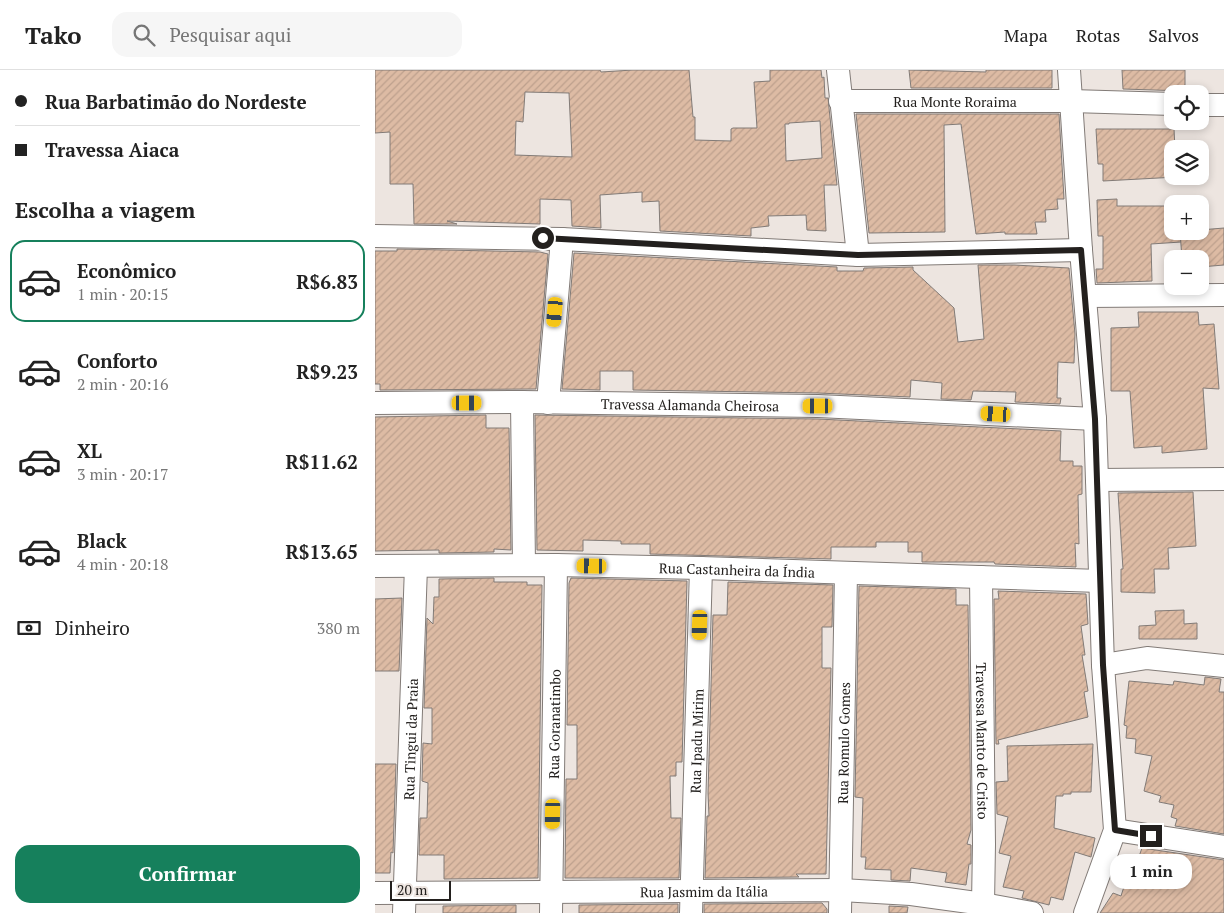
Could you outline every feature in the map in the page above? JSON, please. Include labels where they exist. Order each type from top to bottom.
[{"type":"street","points":[[838,70],[858,255]]},
{"type":"street","points":[[1069,70],[1095,419],[1103,665],[1115,830],[1085,913]]},
{"type":"street","name":"Rua Monte Roraima","points":[[840,101],[1071,101],[1164,104]]},
{"type":"street","points":[[1209,105],[1224,105]]},
{"type":"street","points":[[375,236],[562,239],[858,255],[1081,250]]},
{"type":"street","points":[[548,403],[562,239]]},
{"type":"street","points":[[1085,296],[1224,295]]},
{"type":"street","points":[[523,402],[524,565]]},
{"type":"street","name":"Travessa Alamanda Cheirosa","points":[[375,403],[523,402],[818,406],[1095,419]]},
{"type":"street","points":[[1097,480],[1224,479]]},
{"type":"street","name":"Rua Castanheira da Índia","points":[[375,566],[556,565],[701,568],[1099,581]]},
{"type":"street","name":"Rua Goranatimbo","points":[[551,902],[556,565]]},
{"type":"street","name":"Rua Tingui da Praia","points":[[405,903],[416,566]]},
{"type":"street","name":"Rua Ipadu Mirim","points":[[691,913],[701,568]]},
{"type":"street","name":"Rua Romulo Gomes","points":[[840,913],[846,573]]},
{"type":"street","name":"Travessa Manto de Cristo","points":[[981,577],[983,904]]},
{"type":"street","points":[[1103,665],[1147,658],[1224,666]]},
{"type":"street","points":[[1115,830],[1224,846]]},
{"type":"street","name":"Rua Jasmim da Itália","points":[[375,893],[405,903],[551,902],[691,891],[841,890],[911,894],[1032,913]]},
{"type":"building","points":[[375,70],[600,70],[601,72],[689,70],[693,117],[695,117],[695,140],[731,141],[731,129],[733,128],[757,128],[754,82],[770,81],[770,70],[821,70],[822,78],[824,77],[825,98],[828,98],[837,185],[824,185],[826,231],[807,230],[806,215],[768,216],[769,226],[751,228],[751,236],[660,231],[659,201],[642,202],[642,192],[600,195],[601,228],[572,226],[571,200],[540,199],[540,224],[447,221],[457,224],[414,224],[413,184],[390,184],[390,132],[375,133]],"holes":[[[525,92],[569,93],[572,157],[515,155],[516,121],[523,122]],[[820,121],[822,158],[786,161],[785,124]]]},
{"type":"building","points":[[909,70],[986,72],[986,70],[1052,70],[1052,88],[911,88]]},
{"type":"building","points":[[1122,70],[1185,70],[1185,85],[1164,85],[1164,90],[1123,89]]},
{"type":"building","points":[[856,114],[1059,114],[1064,199],[1057,199],[1058,209],[1045,210],[1046,222],[1035,222],[1037,234],[1005,234],[1005,232],[976,234],[961,124],[944,125],[945,232],[869,233]]},
{"type":"building","points":[[1096,129],[1174,130],[1175,140],[1164,140],[1164,178],[1103,181],[1103,164],[1098,164]]},
{"type":"building","points":[[1117,199],[1117,206],[1164,206],[1164,240],[1181,240],[1181,242],[1151,244],[1152,281],[1097,283],[1096,269],[1103,269],[1103,236],[1098,236],[1097,200]]},
{"type":"building","points":[[1224,228],[1224,265],[1209,266],[1209,250],[1181,250],[1181,240],[1209,240],[1209,229]]},
{"type":"building","points":[[397,249],[540,252],[548,254],[536,389],[380,390],[380,384],[375,384],[375,251],[397,251]]},
{"type":"building","points":[[574,253],[837,267],[837,271],[863,271],[864,268],[913,267],[913,270],[954,308],[958,342],[984,339],[978,265],[1069,268],[1075,334],[1074,363],[1058,362],[1057,398],[1061,398],[1060,404],[1015,402],[1016,392],[973,391],[971,400],[941,399],[942,383],[911,380],[910,397],[818,393],[633,390],[633,371],[600,371],[600,390],[562,389]]},
{"type":"building","points":[[1138,312],[1198,312],[1199,325],[1214,324],[1219,389],[1203,388],[1207,449],[1162,453],[1162,446],[1134,448],[1130,391],[1111,391],[1111,328],[1139,327]]},
{"type":"building","points":[[486,415],[486,428],[509,428],[511,550],[494,549],[494,552],[439,553],[439,550],[375,551],[375,417]]},
{"type":"building","points":[[535,415],[818,419],[1061,431],[1060,461],[1073,461],[1073,466],[1082,466],[1082,494],[1078,495],[1079,544],[1075,543],[1076,567],[995,564],[994,562],[922,562],[922,552],[908,552],[908,542],[876,542],[876,547],[831,547],[831,559],[650,554],[650,544],[621,544],[621,541],[583,540],[583,551],[537,550]]},
{"type":"building","points":[[1193,492],[1196,546],[1168,548],[1169,569],[1154,569],[1155,593],[1121,592],[1121,569],[1123,569],[1118,493]]},
{"type":"building","points":[[494,578],[494,582],[527,582],[527,585],[542,585],[538,878],[444,879],[444,855],[419,855],[420,818],[427,818],[428,783],[422,781],[423,743],[432,744],[432,708],[424,708],[427,618],[433,624],[434,597],[439,597],[439,579]]},
{"type":"building","points":[[571,578],[687,581],[682,762],[676,762],[676,776],[670,776],[671,818],[681,818],[679,878],[565,878],[566,779],[577,779],[577,725],[567,725],[569,583]]},
{"type":"building","points":[[728,582],[833,585],[832,627],[822,627],[822,668],[831,668],[826,874],[796,874],[799,877],[705,878],[707,816],[709,816],[713,615],[727,615]]},
{"type":"building","points":[[859,586],[956,589],[956,605],[968,605],[971,830],[967,844],[971,845],[971,864],[969,864],[966,885],[945,882],[947,873],[911,868],[910,881],[891,880],[891,870],[865,869],[866,857],[861,857],[863,798],[855,797]]},
{"type":"building","points":[[998,591],[1086,594],[1088,624],[1081,626],[1085,655],[1082,655],[1088,691],[1084,692],[1088,717],[998,740],[999,744],[996,744],[994,599],[999,599]]},
{"type":"building","points":[[402,598],[399,671],[375,671],[375,599]]},
{"type":"building","points":[[1184,610],[1184,624],[1197,623],[1197,639],[1139,639],[1139,626],[1156,625],[1155,611]]},
{"type":"building","points":[[1205,677],[1221,679],[1219,692],[1224,692],[1224,834],[1175,826],[1177,819],[1171,817],[1174,805],[1159,802],[1161,796],[1144,791],[1152,756],[1135,753],[1136,739],[1126,738],[1127,726],[1124,725],[1129,681],[1173,685],[1174,681],[1204,685]]},
{"type":"building","points":[[1093,744],[1091,792],[1071,792],[1071,794],[1056,796],[1054,828],[1095,838],[1091,857],[1075,852],[1063,900],[1051,897],[1049,905],[1022,898],[1024,891],[1003,887],[1011,856],[999,853],[1008,817],[997,814],[996,782],[1008,781],[1007,746]]},
{"type":"building","points":[[375,764],[396,764],[393,853],[391,852],[390,873],[375,873]]},
{"type":"building","points":[[1142,848],[1224,860],[1224,913],[1100,913],[1113,893],[1121,896],[1127,877],[1131,879]]},
{"type":"building","points":[[822,903],[827,909],[827,913],[704,913],[704,904]]},
{"type":"building","points":[[678,904],[678,913],[579,913],[579,905]]},
{"type":"building","points":[[516,905],[516,913],[443,913],[443,906]]},
{"type":"building","points":[[889,906],[908,907],[907,913],[889,913]]},
{"type":"route","points":[[543,238],[858,255],[1081,250],[1095,419],[1103,665],[1115,830],[1151,836]]}]
